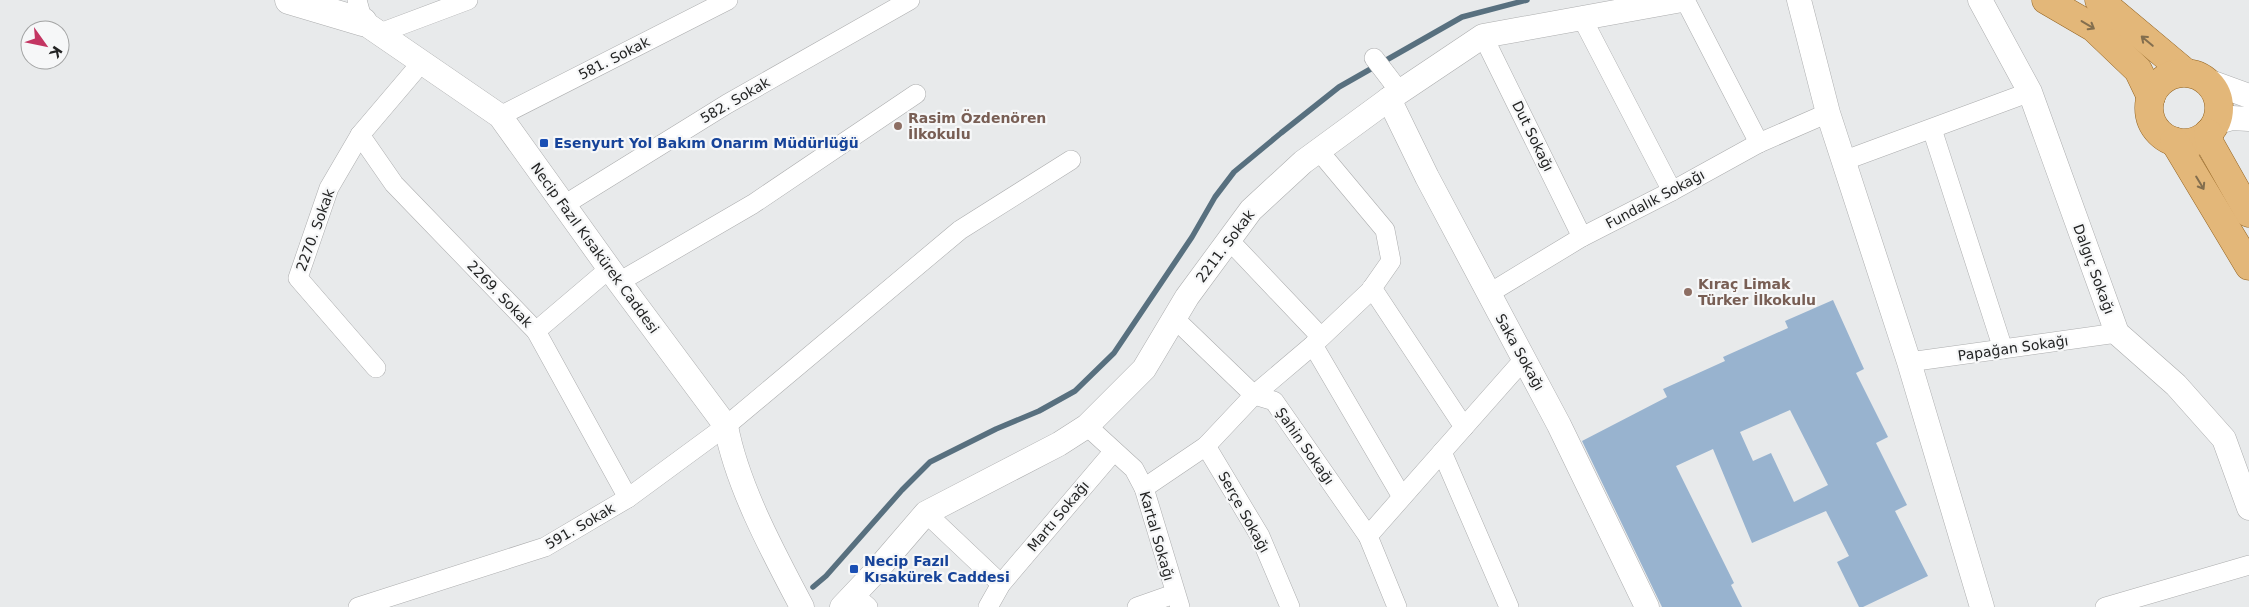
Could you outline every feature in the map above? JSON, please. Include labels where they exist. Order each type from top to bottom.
[{"type":"main road","name":"Necip Fazıl Kısakürek Caddesi","points":[[289,0],[367,18]]},
{"type":"main road","name":"Necip Fazıl Kısakürek Caddesi","points":[[335,0],[367,18]]},
{"type":"main road","points":[[2046,0],[2094,28],[2138,70],[2151,97]]},
{"type":"main road","points":[[2099,0],[2214,89],[2218,100],[2219,112],[2212,128],[2210,144],[2249,213]]},
{"type":"main road","points":[[2195,76],[2174,74],[2164,79],[2156,87],[2151,97],[2149,108],[2151,119],[2156,129],[2174,141],[2192,141],[2212,128]]},
{"type":"main road","points":[[2174,141],[2249,266]]},
{"type":"street","points":[[367,18],[468,0]]},
{"type":"street","name":"581. Sokak","points":[[500,116],[728,0]]},
{"type":"street","name":"582. Sokak","points":[[564,205],[727,104],[910,0]]},
{"type":"street","points":[[1684,0],[1759,143]]},
{"type":"street","name":"2211. Sokak","points":[[855,603],[877,570],[926,513],[1059,444],[1087,426],[1144,368],[1186,297],[1228,239],[1252,210],[1302,162],[1320,151],[1393,89],[1483,36],[1684,0]]},
{"type":"street","points":[[1799,0],[1828,113],[1909,362],[1982,607]]},
{"type":"street","name":"Dalgıç Sokağı","points":[[1980,0],[2030,92],[2117,334],[2176,385],[2224,439],[2249,508]]},
{"type":"street","name":"Necip Fazıl Kısakürek Caddesi","points":[[367,18],[422,62],[500,116],[614,276],[726,426],[731,452],[758,518],[773,552],[802,607]]},
{"type":"street","points":[[1582,18],[1672,192]]},
{"type":"street","name":"Dut Sokağı","points":[[1483,36],[1582,237]]},
{"type":"street","points":[[1374,58],[1393,89]]},
{"type":"street","name":"2270. Sokak","points":[[376,368],[298,278],[328,188],[360,135],[422,62]]},
{"type":"street","points":[[2195,76],[2249,96]]},
{"type":"street","name":"Saka Sokağı","points":[[1393,89],[1427,177],[1488,294],[1525,358],[1647,607]]},
{"type":"street","points":[[1843,161],[2030,92]]},
{"type":"street","points":[[536,331],[614,276],[752,204],[916,94]]},
{"type":"street","name":"Fundalık Sokağı","points":[[1488,294],[1582,237],[1672,192],[1759,143],[1828,113]]},
{"type":"street","points":[[2212,128],[2232,118],[2249,119]]},
{"type":"street","points":[[1932,129],[2002,349]]},
{"type":"street","name":"2269. Sokak","points":[[360,135],[394,184],[536,331],[628,498]]},
{"type":"street","points":[[1144,488],[1206,446],[1254,395],[1317,341],[1372,288],[1391,261],[1385,230],[1320,151]]},
{"type":"street","name":"591. Sokak","points":[[358,607],[545,548],[628,498],[726,426],[960,230],[1071,160]]},
{"type":"street","points":[[1228,239],[1317,341],[1402,497]]},
{"type":"street","points":[[1372,288],[1464,427]]},
{"type":"street","name":"Şahin Sokağı","points":[[1174,318],[1254,395],[1274,401],[1368,536],[1398,607]]},
{"type":"street","name":"Papağan Sokağı","points":[[1909,362],[2117,334]]},
{"type":"street","points":[[1368,536],[1525,358]]},
{"type":"street","name":"Kartal Sokağı","points":[[1087,426],[1134,469],[1144,488],[1177,600]]},
{"type":"street","name":"Serçe Sokağı","points":[[1206,446],[1260,536],[1290,607]]},
{"type":"street","name":"Martı Sokağı","points":[[988,607],[1001,584],[1114,451]]},
{"type":"street","points":[[1442,452],[1509,607]]},
{"type":"street","points":[[926,513],[1001,584]]},
{"type":"street","points":[[2105,607],[2249,565]]},
{"type":"street","points":[[1137,607],[1177,600]]},
{"type":"building","points":[[1833,300],[1864,369],[1856,373],[1888,437],[1876,443],[1907,505],[1895,511],[1928,576],[1863,607],[1859,607],[1837,562],[1849,556],[1826,511],[1752,543],[1713,449],[1676,466],[1734,583],[1731,585],[1742,607],[1662,607],[1582,441],[1667,397],[1663,389],[1725,361],[1723,357],[1788,328],[1785,321]],"holes":[[[1790,410],[1828,485],[1794,502],[1771,453],[1753,461],[1740,432]]]},
{"type":"waterway","points":[[813,587],[826,576],[902,490],[930,462],[996,429],[1039,411],[1075,391],[1114,353],[1192,237],[1215,197],[1234,172],[1281,133],[1339,87],[1462,17],[1527,0]]},
{"type":"place","name":"Rasim Özdenören İlkokulu","points":[[898,126]]},
{"type":"place","name":"Esenyurt Yol Bakım Onarım Müdürlüğü","points":[[544,143]]},
{"type":"place","name":"Kıraç Limak Türker İlkokulu","points":[[1688,292]]},
{"type":"place","name":"Necip Fazıl Kısakürek Caddesi","points":[[854,569]]}]
